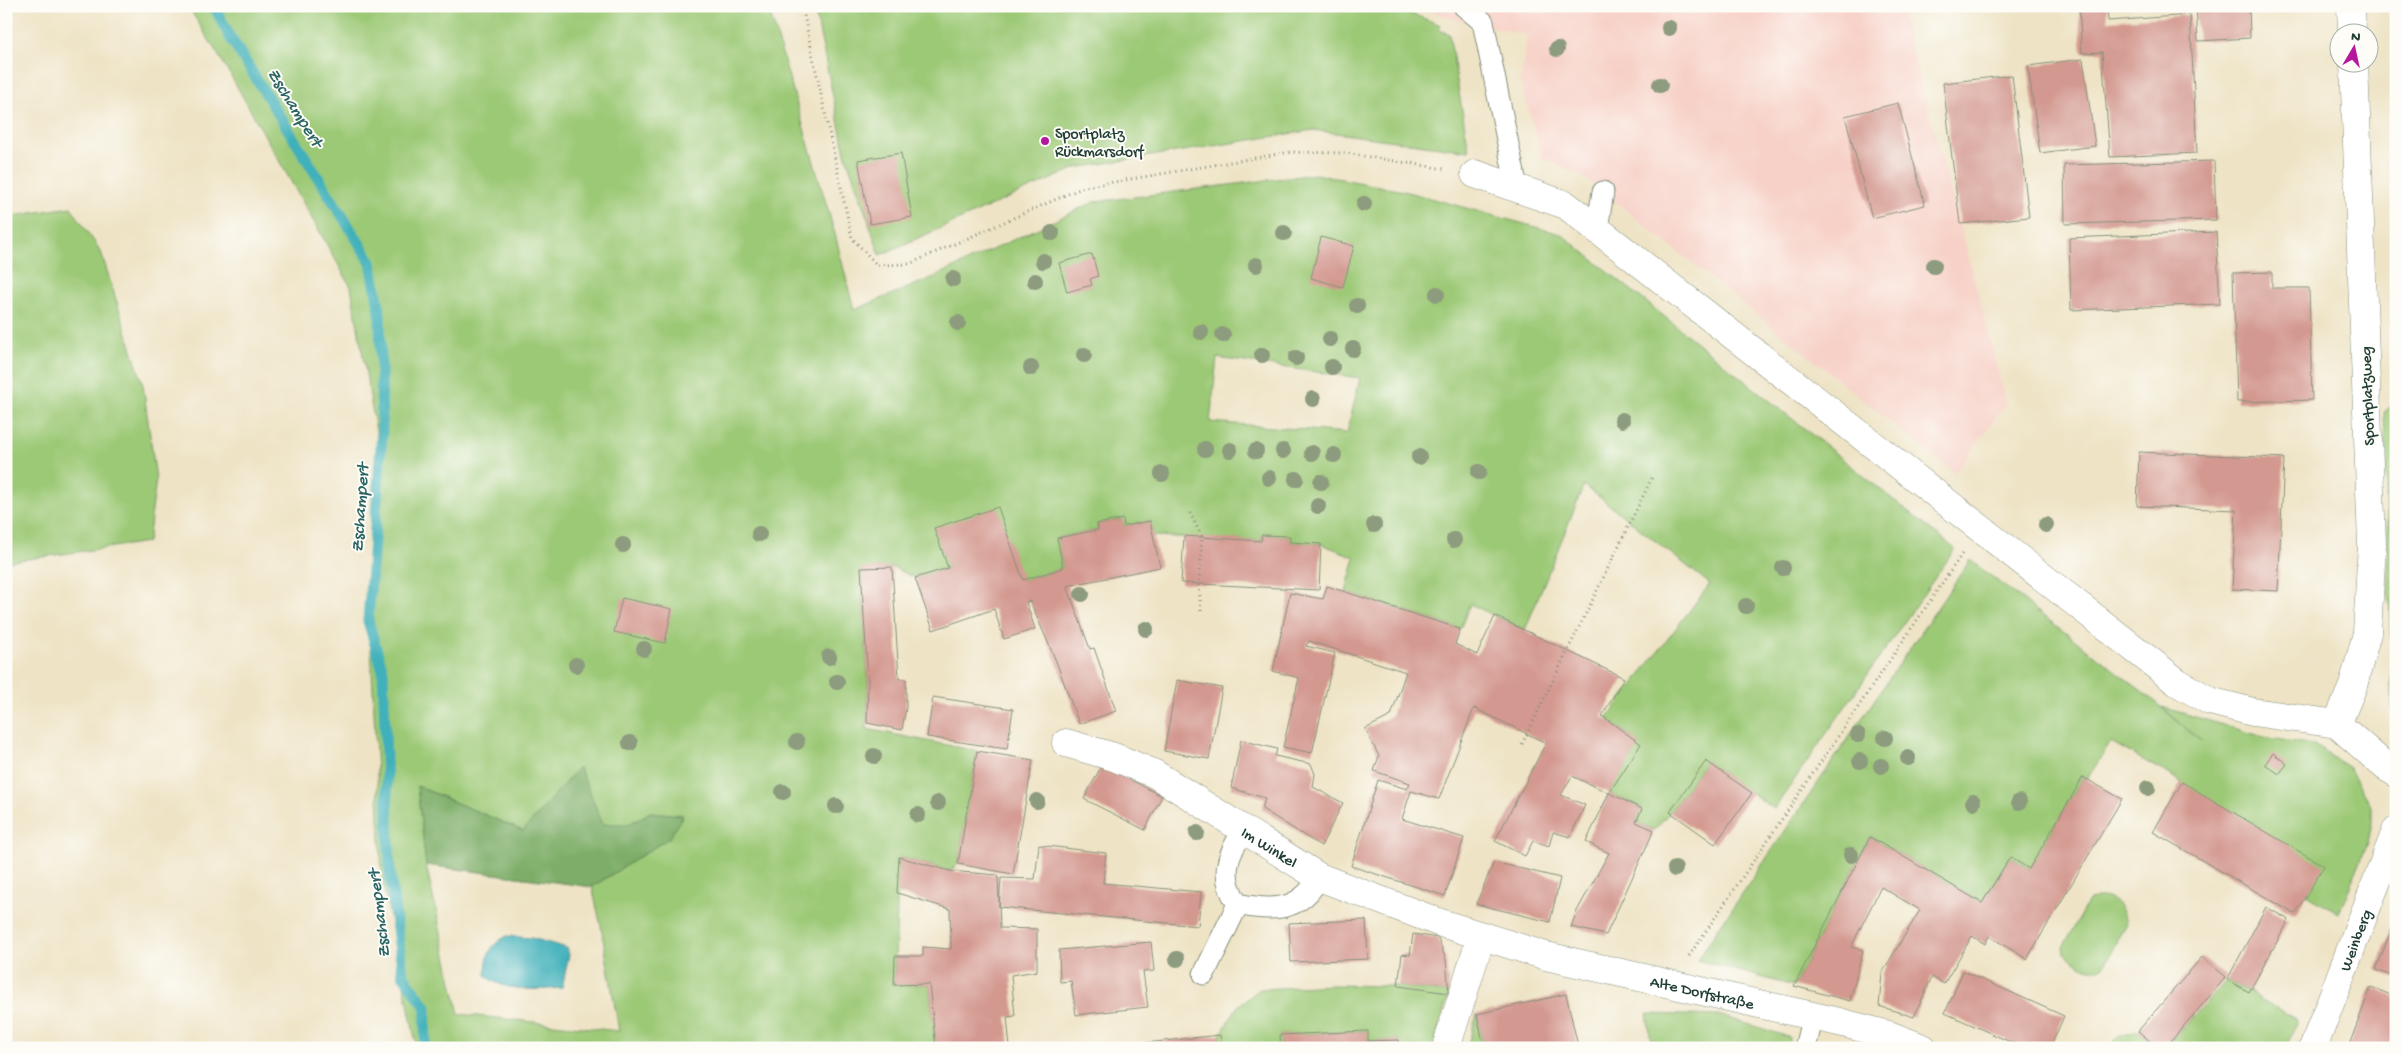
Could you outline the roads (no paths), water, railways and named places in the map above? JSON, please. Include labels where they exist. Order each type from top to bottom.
[{"type":"street","points":[[2351,6],[2352,22]]},
{"type":"street","name":"Sportplatzweg","points":[[2336,724],[2353,686],[2367,633],[2372,544],[2354,72]]},
{"type":"street","points":[[1475,174],[1566,205],[2177,682],[2210,701],[2254,712],[2336,724],[2386,767],[2396,773]]},
{"type":"street","name":"Im Winkel","points":[[1066,743],[1114,757],[1155,774],[1319,877],[1481,937]]},
{"type":"street","name":"Weinberg","points":[[2314,1048],[2396,831]]},
{"type":"street","points":[[1446,1048],[1481,937]]},
{"type":"street","name":"Alte Dorfstraße","points":[[1481,937],[1546,956],[1813,1016],[1886,1041],[1923,1048]]},
{"type":"lane","points":[[1464,6],[1484,14],[1517,188]]},
{"type":"lane","points":[[1597,228],[1603,192]]},
{"type":"lane","points":[[1245,829],[1234,844],[1227,863],[1229,891],[1238,904],[1262,910],[1300,901],[1312,889],[1319,877]]},
{"type":"lane","points":[[1204,974],[1238,904]]},
{"type":"lane","points":[[1805,1048],[1813,1016]]},
{"type":"water","points":[[507,936],[532,938],[567,948],[569,955],[562,988],[533,990],[513,988],[486,976],[488,957],[492,948]]},
{"type":"waterway","name":"Zschampert","points":[[214,6],[230,37],[371,262],[380,312],[382,433],[368,621],[383,671],[390,874],[403,975],[426,1007],[425,1048]]},
{"type":"place","name":"Sportplatz Rückmarsdorf","points":[[1045,141]]}]
